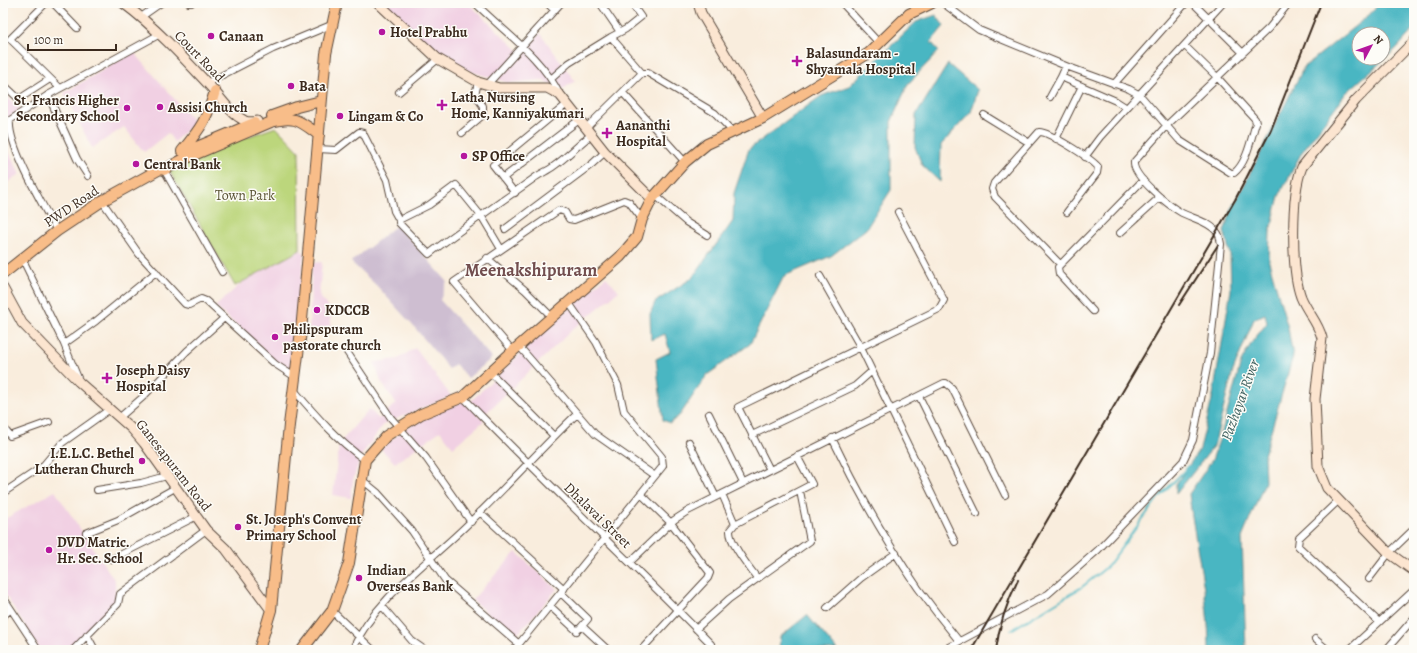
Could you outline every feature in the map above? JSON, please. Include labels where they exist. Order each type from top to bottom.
[{"type":"main road","points":[[259,650],[271,610],[318,149],[321,101],[331,25],[337,3]]},
{"type":"main road","points":[[302,650],[332,611],[349,563],[366,460],[386,436],[421,414],[463,397],[491,373],[516,348],[620,257],[637,237],[642,219],[654,197],[685,162],[706,144],[763,118],[869,53],[878,42],[909,14],[932,3]]},
{"type":"main road","points":[[179,154],[208,117],[215,91]]},
{"type":"main road","name":"PWD Road","points":[[162,168],[179,154],[259,121],[297,107],[321,101]]},
{"type":"main road","name":"PWD Road","points":[[3,272],[57,231],[102,201],[162,168],[283,118],[299,120],[319,135]]},
{"type":"street","points":[[46,3],[10,39],[60,88]]},
{"type":"street","points":[[54,3],[77,28]]},
{"type":"street","name":"Court Road","points":[[123,3],[160,34],[237,115],[245,121],[259,121]]},
{"type":"street","points":[[141,17],[161,3]]},
{"type":"street","points":[[378,3],[438,59],[482,83],[499,88],[547,88],[560,95]]},
{"type":"street","points":[[476,3],[523,46],[551,79],[560,95],[605,152],[654,197],[686,222],[707,234]]},
{"type":"street","points":[[547,3],[554,10]]},
{"type":"street","points":[[462,133],[482,115],[483,106],[475,95],[482,83],[523,46],[561,3]]},
{"type":"street","points":[[600,3],[620,32]]},
{"type":"street","points":[[551,79],[569,63],[620,32],[641,17],[631,3]]},
{"type":"street","points":[[698,3],[701,13],[763,118]]},
{"type":"street","points":[[842,3],[878,42]]},
{"type":"street","points":[[943,3],[979,30],[1140,95],[1180,140],[1231,173],[1236,171],[1244,158],[1256,121],[1217,77],[1185,46]]},
{"type":"street","points":[[1114,84],[1186,3]]},
{"type":"street","points":[[1192,3],[1242,52]]},
{"type":"street","points":[[1086,157],[1100,136],[1140,95],[1223,3]]},
{"type":"street","points":[[943,650],[1048,594],[1098,550],[1182,461],[1193,440],[1210,353],[1221,244],[1217,231],[1205,223],[1171,207],[1160,197],[1134,170],[1134,162],[1166,126],[1242,52],[1269,28],[1289,3]]},
{"type":"street","points":[[207,83],[273,49],[331,25]]},
{"type":"street","points":[[57,231],[36,192],[12,140],[9,128],[10,120],[60,88],[160,34]]},
{"type":"street","points":[[611,37],[642,73]]},
{"type":"street","points":[[1414,41],[1356,100],[1302,167],[1297,179],[1294,215],[1297,284],[1302,299],[1320,328],[1322,338],[1315,399],[1318,466],[1328,488],[1389,552],[1414,571]]},
{"type":"street","points":[[399,92],[438,59]]},
{"type":"street","points":[[1050,97],[1066,66]]},
{"type":"street","points":[[318,149],[336,150],[359,132],[364,133],[387,180],[394,211],[399,223],[429,254],[534,178],[552,168],[588,132],[642,73],[648,72],[656,76],[698,102],[715,113],[732,131]]},
{"type":"street","points":[[1061,77],[1127,108]]},
{"type":"street","points":[[3,84],[19,100],[50,79]]},
{"type":"street","points":[[1056,138],[1082,86]]},
{"type":"street","points":[[623,93],[685,162]]},
{"type":"street","points":[[48,95],[77,160],[88,176]]},
{"type":"street","points":[[515,193],[493,165],[567,104]]},
{"type":"street","points":[[984,115],[1028,142]]},
{"type":"street","points":[[503,178],[579,120]]},
{"type":"street","points":[[1060,264],[993,194],[992,189],[994,183],[1028,142],[1035,134],[1042,131],[1086,157],[1096,164],[1099,170],[1067,212]]},
{"type":"street","points":[[505,229],[592,164],[605,152]]},
{"type":"street","points":[[162,168],[222,272]]},
{"type":"street","points":[[1093,311],[1059,274],[1058,271],[1060,264],[1143,180]]},
{"type":"street","points":[[399,220],[429,206],[455,185],[458,186],[482,216],[501,249]]},
{"type":"street","points":[[1120,233],[1160,197]]},
{"type":"street","points":[[642,219],[629,202],[624,200],[574,220],[569,219],[565,212],[560,210],[487,258],[454,282],[595,434],[655,476]]},
{"type":"street","points":[[102,201],[139,254],[187,305],[201,299],[276,364],[295,377]]},
{"type":"street","points":[[770,470],[738,408],[939,309],[944,303],[944,300],[898,212]]},
{"type":"street","points":[[22,258],[64,344],[79,382]]},
{"type":"street","points":[[487,258],[525,290],[552,317]]},
{"type":"street","points":[[64,344],[156,272]]},
{"type":"street","points":[[820,276],[861,348],[955,542]]},
{"type":"street","name":"Ganesapuram Road","points":[[3,288],[22,323],[79,382],[110,409],[144,443],[206,530],[226,549],[271,610]]},
{"type":"street","points":[[514,650],[663,466],[663,459],[624,411],[618,385],[596,342],[569,303]]},
{"type":"street","points":[[119,418],[143,397],[187,351],[224,318]]},
{"type":"street","points":[[347,352],[391,418],[426,458],[471,522]]},
{"type":"street","points":[[752,434],[855,386],[872,371]]},
{"type":"street","points":[[491,373],[554,436]]},
{"type":"street","points":[[630,562],[671,523],[688,511],[944,383],[952,388],[1005,495]]},
{"type":"street","points":[[294,390],[328,430],[346,446],[366,460]]},
{"type":"street","points":[[919,396],[977,514]]},
{"type":"street","name":"Dhalavai Street","points":[[463,397],[527,464],[606,538],[711,644],[705,650]]},
{"type":"street","points":[[3,493],[42,467],[62,443],[110,409]]},
{"type":"street","points":[[352,650],[358,637],[382,606],[412,573],[431,560],[471,522],[577,414]]},
{"type":"street","points":[[709,414],[743,483]]},
{"type":"street","points":[[3,427],[10,436],[49,422]]},
{"type":"street","points":[[832,438],[850,476],[918,589],[959,641]]},
{"type":"street","points":[[688,442],[716,497]]},
{"type":"street","points":[[757,578],[730,535],[731,527],[812,484],[797,456]]},
{"type":"street","points":[[97,490],[141,483],[167,476]]},
{"type":"street","points":[[362,479],[394,510],[412,531],[446,580],[519,644]]},
{"type":"street","points":[[86,533],[118,520],[176,488]]},
{"type":"street","points":[[696,629],[717,609],[757,578],[810,541],[800,491]]},
{"type":"street","points":[[641,494],[671,523],[710,573],[708,578],[641,650]]},
{"type":"street","points":[[722,494],[736,524]]},
{"type":"street","points":[[1339,500],[1299,538],[1298,546],[1379,622]]},
{"type":"street","points":[[480,512],[562,591],[588,619],[577,631],[550,606]]},
{"type":"street","points":[[112,559],[197,516]]},
{"type":"street","points":[[1368,579],[1389,552],[1414,529]]},
{"type":"street","points":[[73,650],[118,604],[120,594],[206,530]]},
{"type":"street","points":[[827,608],[861,578],[896,553]]},
{"type":"street","points":[[1349,650],[1414,590]]},
{"type":"street","points":[[3,597],[10,610],[38,650]]},
{"type":"street","points":[[382,606],[412,641],[425,650]]},
{"type":"street","points":[[3,616],[10,610]]},
{"type":"street","points":[[332,611],[373,650]]},
{"type":"street","points":[[1386,650],[1414,618]]},
{"type":"street","points":[[582,626],[608,650]]},
{"type":"street","points":[[87,635],[95,650]]},
{"type":"street","points":[[1315,639],[1328,650]]},
{"type":"shaded area","points":[[382,3],[468,3],[522,54],[540,33],[575,81],[563,89],[541,80],[509,83],[463,69],[441,57]]},
{"type":"shaded area","name":"St. Francis Higher Secondary School","points":[[134,52],[196,124],[192,130],[189,127],[174,142],[168,133],[144,152],[124,127],[92,148],[64,93]]},
{"type":"shaded area","points":[[3,93],[20,109],[3,121]]},
{"type":"shaded area","points":[[3,140],[20,174],[3,186]]},
{"type":"shaded area","points":[[397,225],[447,281],[440,300],[492,358],[468,378],[455,364],[449,369],[377,286],[351,262]]},
{"type":"shaded area","points":[[300,250],[304,252],[292,370],[276,363],[247,334],[215,307],[245,280]]},
{"type":"shaded area","points":[[322,262],[319,296],[331,310],[331,325],[320,333],[309,335],[312,263]]},
{"type":"shaded area","points":[[606,277],[619,291],[574,328],[484,415],[471,401],[568,308]]},
{"type":"shaded area","points":[[415,348],[451,396],[384,424],[361,456],[353,480],[351,498],[333,495],[339,444],[369,409],[379,419],[396,403],[381,382],[374,362],[398,359]]},
{"type":"shaded area","points":[[464,401],[484,421],[453,447],[440,431],[395,463],[381,449],[406,428],[432,413]]},
{"type":"shaded area","name":"DVD Matric. Hr. Sec. School","points":[[55,491],[115,581],[116,603],[69,650],[40,650],[3,591],[3,520]]},
{"type":"shaded area","points":[[516,552],[557,589],[515,637],[472,600]]},
{"type":"green space","name":"Town Park","points":[[276,127],[299,151],[300,250],[235,286],[169,170],[198,154]]},
{"type":"water","points":[[1380,3],[1414,3],[1414,29],[1391,53],[1391,26],[1355,26],[1369,15]]},
{"type":"water","points":[[936,15],[944,26],[931,42],[939,51],[908,84],[891,122],[891,190],[866,229],[831,256],[784,276],[750,344],[707,375],[680,415],[670,423],[663,420],[656,359],[670,352],[665,334],[651,340],[650,314],[655,302],[692,278],[733,221],[734,193],[749,149],[821,96],[849,86],[916,22]]},
{"type":"water","name":"Pazhayar River","points":[[1351,29],[1351,66],[1377,66],[1346,93],[1302,152],[1279,196],[1270,232],[1269,262],[1288,328],[1293,356],[1264,455],[1265,482],[1242,538],[1246,650],[1209,650],[1207,611],[1189,494],[1212,460],[1221,435],[1241,362],[1252,342],[1267,323],[1265,314],[1254,319],[1233,371],[1214,446],[1176,494],[1176,484],[1200,449],[1213,395],[1231,290],[1230,254],[1224,231],[1232,209],[1304,67]]},
{"type":"water","points":[[948,64],[978,90],[971,112],[941,145],[940,182],[922,165],[915,147],[916,115]]},
{"type":"water","points":[[807,615],[837,650],[779,650],[780,637]]},
{"type":"waterway","points":[[1011,630],[1082,587],[1108,566],[1158,498],[1189,466]]},
{"type":"railway","points":[[971,650],[1235,200],[1271,130],[1321,3]]},
{"type":"railway","points":[[1179,305],[1218,245]]},
{"type":"railway","points":[[996,650],[1004,614],[1018,580]]},
{"type":"place","name":"Hotel Prabhu","points":[[382,32]]},
{"type":"place","name":"Canaan","points":[[211,36]]},
{"type":"place","name":"Balasundaram - Shyamala Hospital","points":[[797,61]]},
{"type":"place","name":"Bata","points":[[291,86]]},
{"type":"place","name":"Latha Nursing Home, Kanniyakumari","points":[[442,105]]},
{"type":"place","name":"Assisi Church","points":[[160,107]]},
{"type":"place","name":"St. Francis Higher Secondary School","points":[[127,108]]},
{"type":"place","name":"Lingam & Co","points":[[340,116]]},
{"type":"place","name":"Aananthi Hospital","points":[[607,133]]},
{"type":"place","name":"SP Office","points":[[464,156]]},
{"type":"place","name":"Central Bank","points":[[136,164]]},
{"type":"place","name":"KDCCB","points":[[317,310]]},
{"type":"place","name":"Philipspuram pastorate church","points":[[275,337]]},
{"type":"place","name":"Joseph Daisy Hospital","points":[[107,378]]},
{"type":"place","name":"I.E.L.C. Bethel Lutheran Church","points":[[142,461]]},
{"type":"place","name":"St. Joseph's Convent Primary School","points":[[238,527]]},
{"type":"place","name":"DVD Matric. Hr. Sec. School","points":[[49,550]]},
{"type":"place","name":"Indian Overseas Bank","points":[[359,578]]},
{"type":"district","name":"Meenakshipuram","points":[[531,270]]}]
